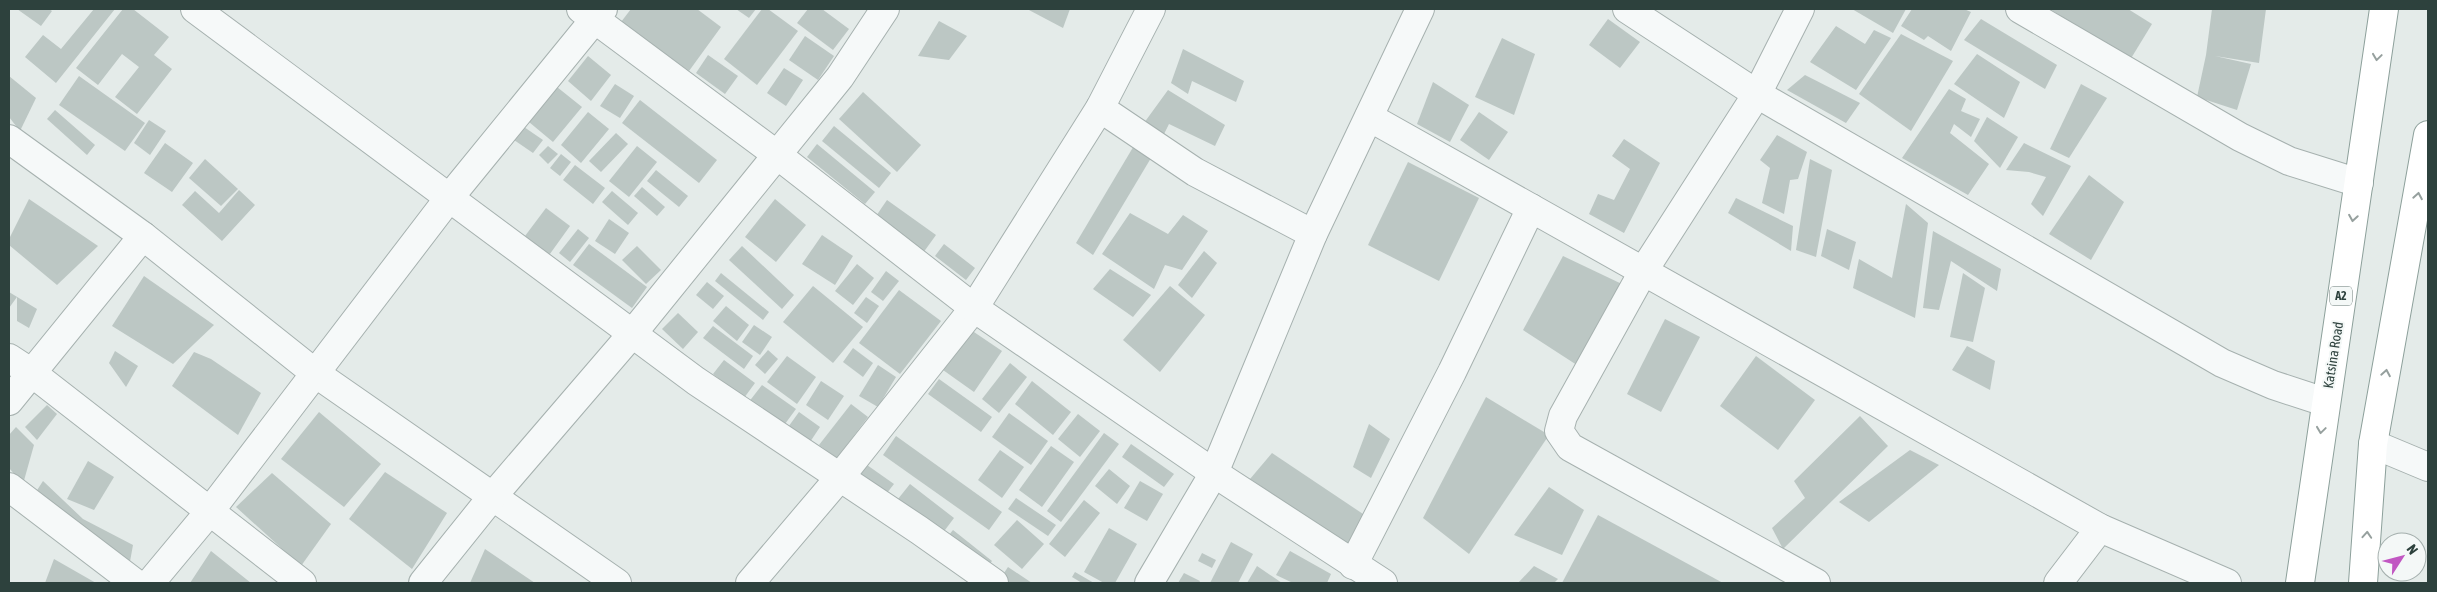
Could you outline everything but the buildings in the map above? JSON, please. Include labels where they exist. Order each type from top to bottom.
[{"type":"highway","name":"Katsina Road","points":[[2300,583],[2384,9]]},
{"type":"highway","points":[[2364,583],[2373,444],[2421,227],[2428,135]]},
{"type":"street","points":[[194,9],[696,381],[919,530],[994,583]]},
{"type":"street","points":[[423,583],[492,497],[632,334],[840,77],[885,9]]},
{"type":"street","points":[[750,583],[840,477],[974,308],[1100,108],[1151,9]]},
{"type":"street","points":[[1149,583],[1214,473],[1313,234],[1420,9]]},
{"type":"street","points":[[1628,9],[1756,94],[2222,363],[2273,385],[2325,402]]},
{"type":"street","points":[[1800,9],[1756,94],[1644,270],[1563,416],[1559,431],[1570,447],[1816,583]]},
{"type":"street","points":[[2020,9],[2240,137],[2290,161],[2358,183]]},
{"type":"street","points":[[150,583],[210,511],[593,12],[974,308],[1214,473],[1353,566],[1383,583]]},
{"type":"street","points":[[1100,108],[1196,172],[1313,234]]},
{"type":"street","points":[[1369,117],[2100,528],[2227,583]]},
{"type":"street","points":[[9,139],[143,236],[315,373],[617,583]]},
{"type":"street","points":[[1353,566],[1452,372],[1531,208]]},
{"type":"street","points":[[9,401],[143,236]]},
{"type":"street","points":[[9,358],[32,373],[302,583]]},
{"type":"street","points":[[2373,444],[2428,466]]},
{"type":"street","points":[[9,487],[135,583]]},
{"type":"street","points":[[2058,583],[2100,528]]}]
